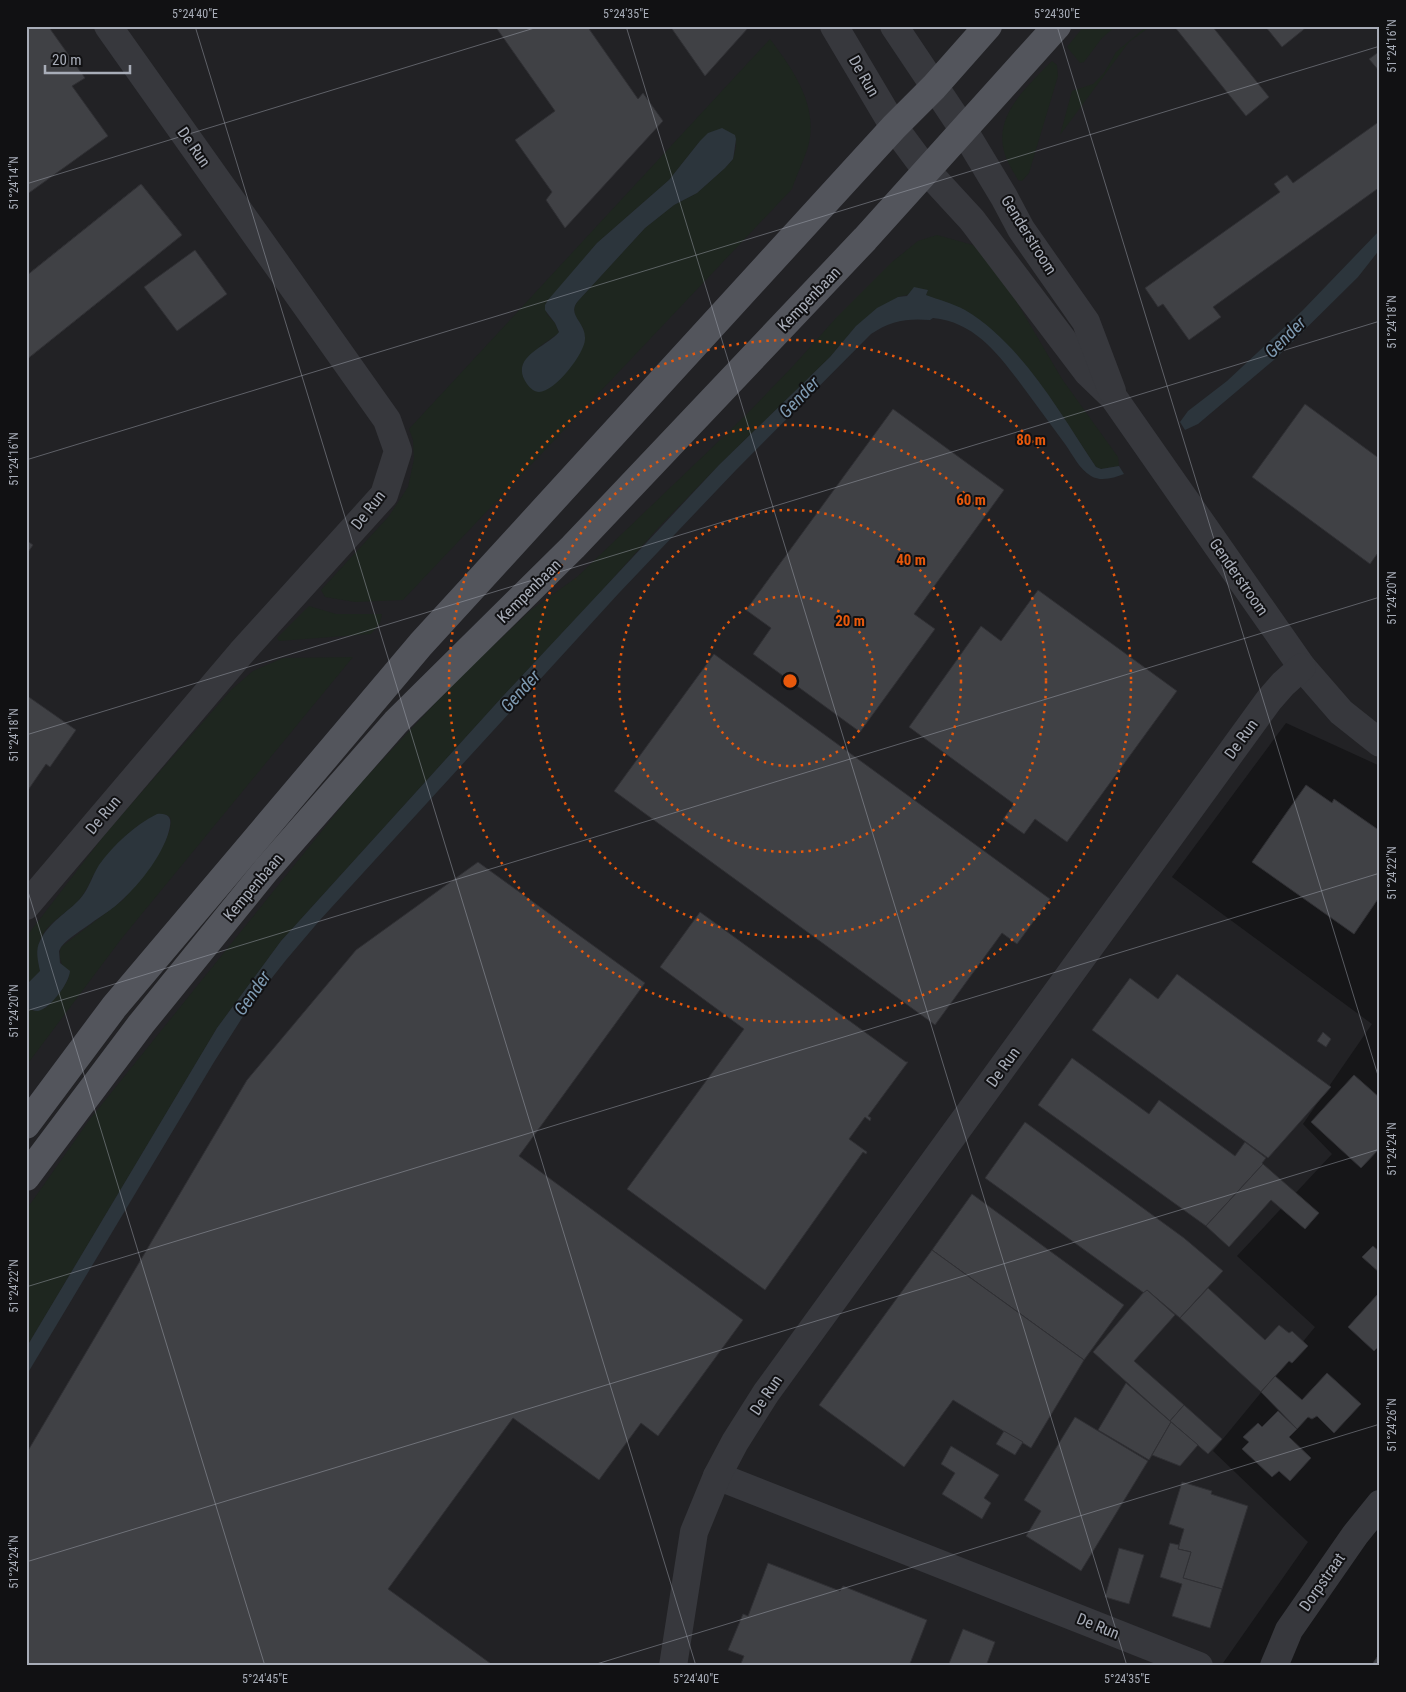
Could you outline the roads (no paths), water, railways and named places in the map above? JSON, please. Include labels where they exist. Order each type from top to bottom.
[{"type":"main road","name":"Kempenbaan","points":[[26,1125],[114,1007],[421,644],[552,498],[894,127],[934,87],[988,26]]},
{"type":"main road","name":"Kempenbaan","points":[[26,1177],[141,1024],[254,886],[396,722],[573,547],[866,239],[1057,26]]},
{"type":"street","name":"De Run","points":[[26,906],[241,653],[384,495],[398,451],[388,420],[108,26]]},
{"type":"street","name":"De Run","points":[[834,26],[894,127],[926,170]]},
{"type":"street","points":[[894,26],[934,87]]},
{"type":"street","name":"Genderstroom","points":[[934,87],[963,129],[1021,228],[1086,322],[1114,398]]},
{"type":"street","name":"Genderstroom","points":[[926,170],[972,220],[1088,374],[1114,398],[1302,667],[1341,712],[1380,743]]},
{"type":"street","name":"De Run","points":[[674,1666],[694,1532],[717,1476],[735,1442],[772,1385],[1269,700],[1302,667]]},
{"type":"street","name":"De Run","points":[[717,1476],[1199,1666]]},
{"type":"street","name":"Dorpstraat","points":[[1274,1666],[1289,1630],[1355,1535],[1380,1504]]},
{"type":"water","points":[[722,128],[735,135],[733,159],[697,193],[674,205],[645,228],[578,301],[574,310],[583,328],[585,339],[580,353],[568,371],[553,386],[539,392],[532,389],[522,375],[522,367],[531,354],[559,332],[545,310],[548,300],[597,243],[669,180],[708,133]]},
{"type":"water","name":"Gender","points":[[1380,230],[1380,249],[1358,277],[1275,359],[1198,424],[1185,430],[1180,422],[1188,411],[1227,381],[1303,310]]},
{"type":"water","name":"Gender","points":[[914,287],[928,290],[926,295],[965,310],[986,324],[1022,360],[1054,403],[1096,467],[1101,469],[1119,466],[1124,474],[1103,479],[1095,478],[1087,473],[998,355],[975,334],[963,327],[949,321],[933,318],[930,320],[899,321],[871,334],[736,470],[619,593],[320,920],[286,960],[242,1018],[214,1062],[26,1376],[26,1348],[217,1028],[281,941],[504,695],[719,465],[830,357],[856,326],[877,308],[898,297],[907,296]]},
{"type":"water","points":[[157,814],[168,816],[170,820],[168,836],[158,856],[137,885],[119,903],[72,936],[61,947],[59,951],[60,963],[70,971],[66,982],[54,1000],[38,1011],[27,1008],[26,985],[40,971],[37,956],[38,948],[48,928],[83,895],[99,865],[111,850],[125,836]]}]
